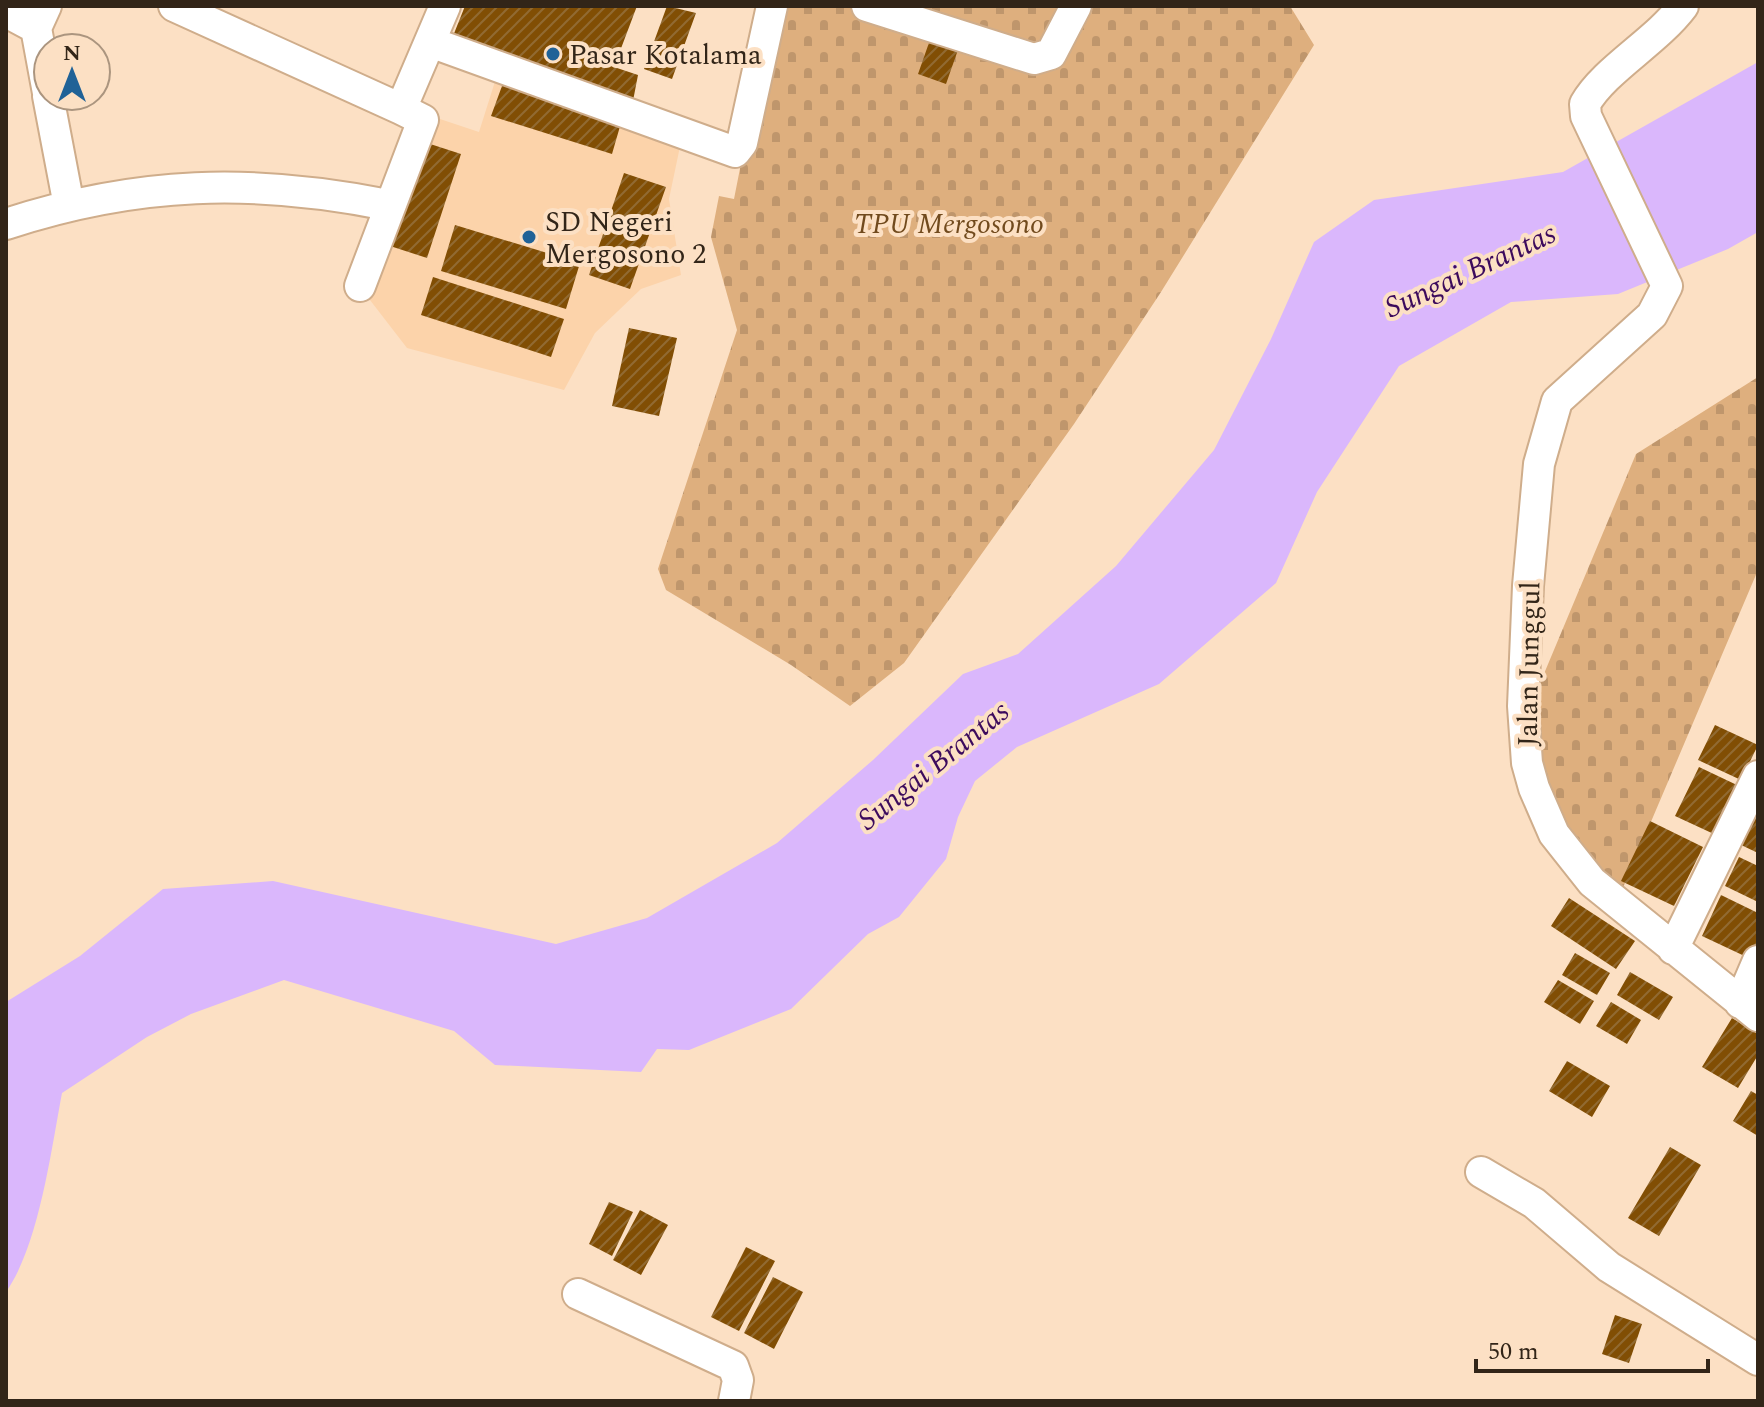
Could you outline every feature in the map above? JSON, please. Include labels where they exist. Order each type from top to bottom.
[{"type":"street","points":[[174,6],[423,120],[388,205],[360,286]]},
{"type":"street","points":[[401,109],[445,6]]},
{"type":"street","points":[[430,42],[735,152],[742,143],[772,6]]},
{"type":"street","points":[[867,6],[1034,59],[1051,54],[1076,6]]},
{"type":"street","name":"Jalan Junggul","points":[[1683,6],[1644,48],[1592,92],[1585,104],[1586,116],[1667,286],[1652,315],[1557,401],[1539,464],[1532,507],[1523,706],[1527,763],[1543,811],[1561,845],[1592,882],[1749,1009],[1758,961]]},
{"type":"street","points":[[6,12],[41,17]]},
{"type":"street","points":[[51,112],[69,206]]},
{"type":"street","points":[[6,224],[118,194],[180,186],[334,194],[388,205]]},
{"type":"street","points":[[1673,949],[1758,776]]},
{"type":"street","points":[[1481,1172],[1534,1203],[1609,1267],[1758,1360]]},
{"type":"street","points":[[578,1294],[733,1366],[738,1380],[734,1401]]},
{"type":"shaded area","name":"SD Negeri Mergosono 2","points":[[498,72],[682,137],[669,199],[681,275],[641,289],[595,333],[564,390],[407,348],[363,291],[431,116],[479,132]]},
{"type":"green space","name":"TPU Mergosono","points":[[772,6],[1290,6],[1314,45],[1161,292],[1074,424],[904,663],[850,706],[791,665],[666,590],[658,569],[737,330],[711,237],[719,196],[734,199]]},
{"type":"green space","points":[[1758,377],[1758,570],[1619,897],[1577,855],[1541,784],[1533,700],[1636,454]]},
{"type":"water","name":"Sungai Brantas","points":[[1758,62],[1758,232],[1728,249],[1618,294],[1511,302],[1399,366],[1317,492],[1276,583],[1159,684],[1017,747],[975,781],[958,817],[946,859],[899,917],[868,934],[791,1009],[689,1050],[657,1049],[641,1072],[495,1065],[454,1031],[284,980],[191,1014],[147,1037],[62,1093],[35,1224],[27,1249],[6,1292],[6,1002],[80,956],[163,889],[273,881],[556,944],[647,918],[777,843],[873,760],[963,674],[1018,654],[1116,566],[1214,450],[1271,339],[1314,242],[1374,200],[1563,172]]},
{"type":"building","name":"Pasar Kotalama","points":[[465,6],[637,6],[614,67],[638,75],[632,106],[451,41]]},
{"type":"building","points":[[667,6],[696,13],[672,79],[644,69]]},
{"type":"building","points":[[931,37],[959,47],[946,84],[918,74]]},
{"type":"building","points":[[506,75],[623,116],[612,154],[491,116]]},
{"type":"building","points":[[421,141],[461,154],[427,258],[387,245]]},
{"type":"building","points":[[624,173],[666,187],[630,289],[589,275]]},
{"type":"building","points":[[455,225],[580,263],[566,309],[441,271]]},
{"type":"building","points":[[433,277],[564,319],[551,357],[421,315]]},
{"type":"building","points":[[629,328],[677,338],[659,416],[612,406]]},
{"type":"building","points":[[1715,725],[1758,745],[1741,780],[1698,760]]},
{"type":"building","points":[[1699,767],[1739,786],[1716,835],[1675,816]]},
{"type":"building","points":[[1758,811],[1758,853],[1739,844]]},
{"type":"building","points":[[1650,821],[1703,847],[1674,906],[1621,881]]},
{"type":"building","points":[[1739,857],[1758,866],[1758,902],[1725,886]]},
{"type":"building","points":[[1721,895],[1758,913],[1758,950],[1753,960],[1702,936]]},
{"type":"building","points":[[1569,898],[1635,941],[1616,969],[1551,926]]},
{"type":"building","points":[[1575,953],[1610,973],[1597,995],[1562,975]]},
{"type":"building","points":[[1630,972],[1673,997],[1659,1020],[1617,995]]},
{"type":"building","points":[[1558,980],[1594,1001],[1580,1024],[1544,1002]]},
{"type":"building","points":[[1611,1002],[1641,1020],[1627,1044],[1596,1026]]},
{"type":"building","points":[[1732,1018],[1758,1034],[1758,1055],[1738,1088],[1702,1067]]},
{"type":"building","points":[[1567,1061],[1610,1086],[1592,1117],[1549,1091]]},
{"type":"building","points":[[1751,1091],[1758,1095],[1758,1136],[1733,1121]]},
{"type":"building","points":[[1670,1147],[1701,1165],[1659,1236],[1628,1218]]},
{"type":"building","points":[[609,1202],[633,1212],[612,1256],[589,1244]]},
{"type":"building","points":[[640,1210],[668,1225],[641,1275],[613,1260]]},
{"type":"building","points":[[746,1247],[775,1261],[739,1331],[711,1317]]},
{"type":"building","points":[[773,1277],[803,1292],[774,1349],[744,1333]]},
{"type":"building","points":[[1615,1315],[1642,1324],[1629,1363],[1602,1354]]},
{"type":"place","name":"Pasar Kotalama","points":[[553,54]]},
{"type":"place","name":"SD Negeri Mergosono 2","points":[[529,237]]}]
